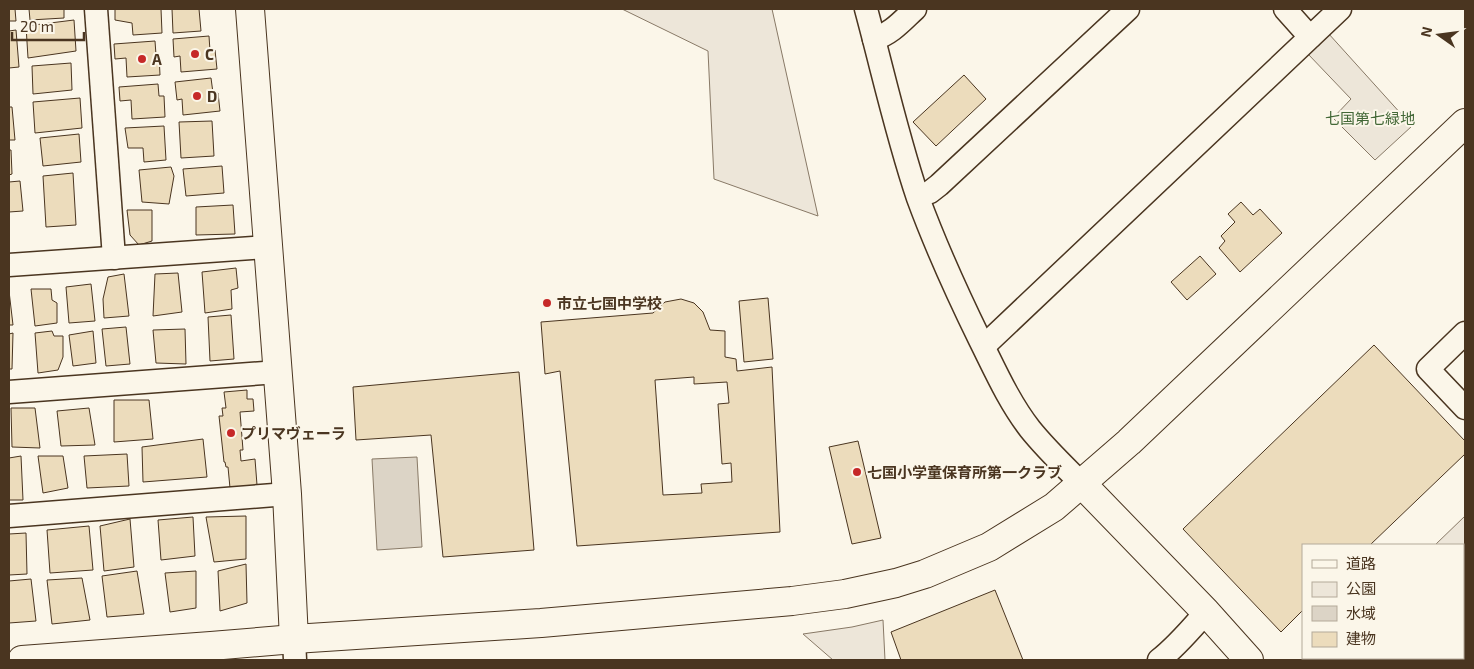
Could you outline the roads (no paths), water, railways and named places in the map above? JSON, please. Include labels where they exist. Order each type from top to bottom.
[{"type":"street","points":[[96,9],[114,258]]},
{"type":"street","points":[[250,9],[287,494],[294,649]]},
{"type":"street","points":[[866,9],[896,124],[918,196],[938,250],[958,294],[1008,393],[1029,428],[1056,458],[1206,612],[1249,660]]},
{"type":"street","points":[[874,39],[884,36],[894,29],[915,9]]},
{"type":"street","points":[[918,196],[930,192],[939,185],[1128,9]]},
{"type":"street","points":[[1285,9],[1310,37]]},
{"type":"street","points":[[984,346],[1340,9]]},
{"type":"street","points":[[22,660],[294,649],[560,621],[792,601],[845,594],[896,583],[925,574],[989,547],[1054,507],[1082,484],[1129,442],[1465,123]]},
{"type":"street","points":[[9,266],[268,247]]},
{"type":"street","points":[[1465,333],[1428,369],[1465,408]]},
{"type":"street","points":[[9,392],[278,372]]},
{"type":"street","points":[[9,516],[287,494]]},
{"type":"street","points":[[1159,660],[1181,640],[1206,612]]},
{"type":"water","points":[[417,457],[422,547],[377,550],[372,459]]},
{"type":"place","name":"C","points":[[195,54]]},
{"type":"place","name":"A","points":[[142,59]]},
{"type":"place","name":"D","points":[[197,96]]},
{"type":"place","name":"市立七国中学校","points":[[547,303]]},
{"type":"place","name":"プリマヴェーラ","points":[[231,433]]},
{"type":"place","name":"七国小学童保育所第一クラブ","points":[[857,472]]},
{"type":"park label","name":"七国第七緑地","points":[[1370,118]]}]
